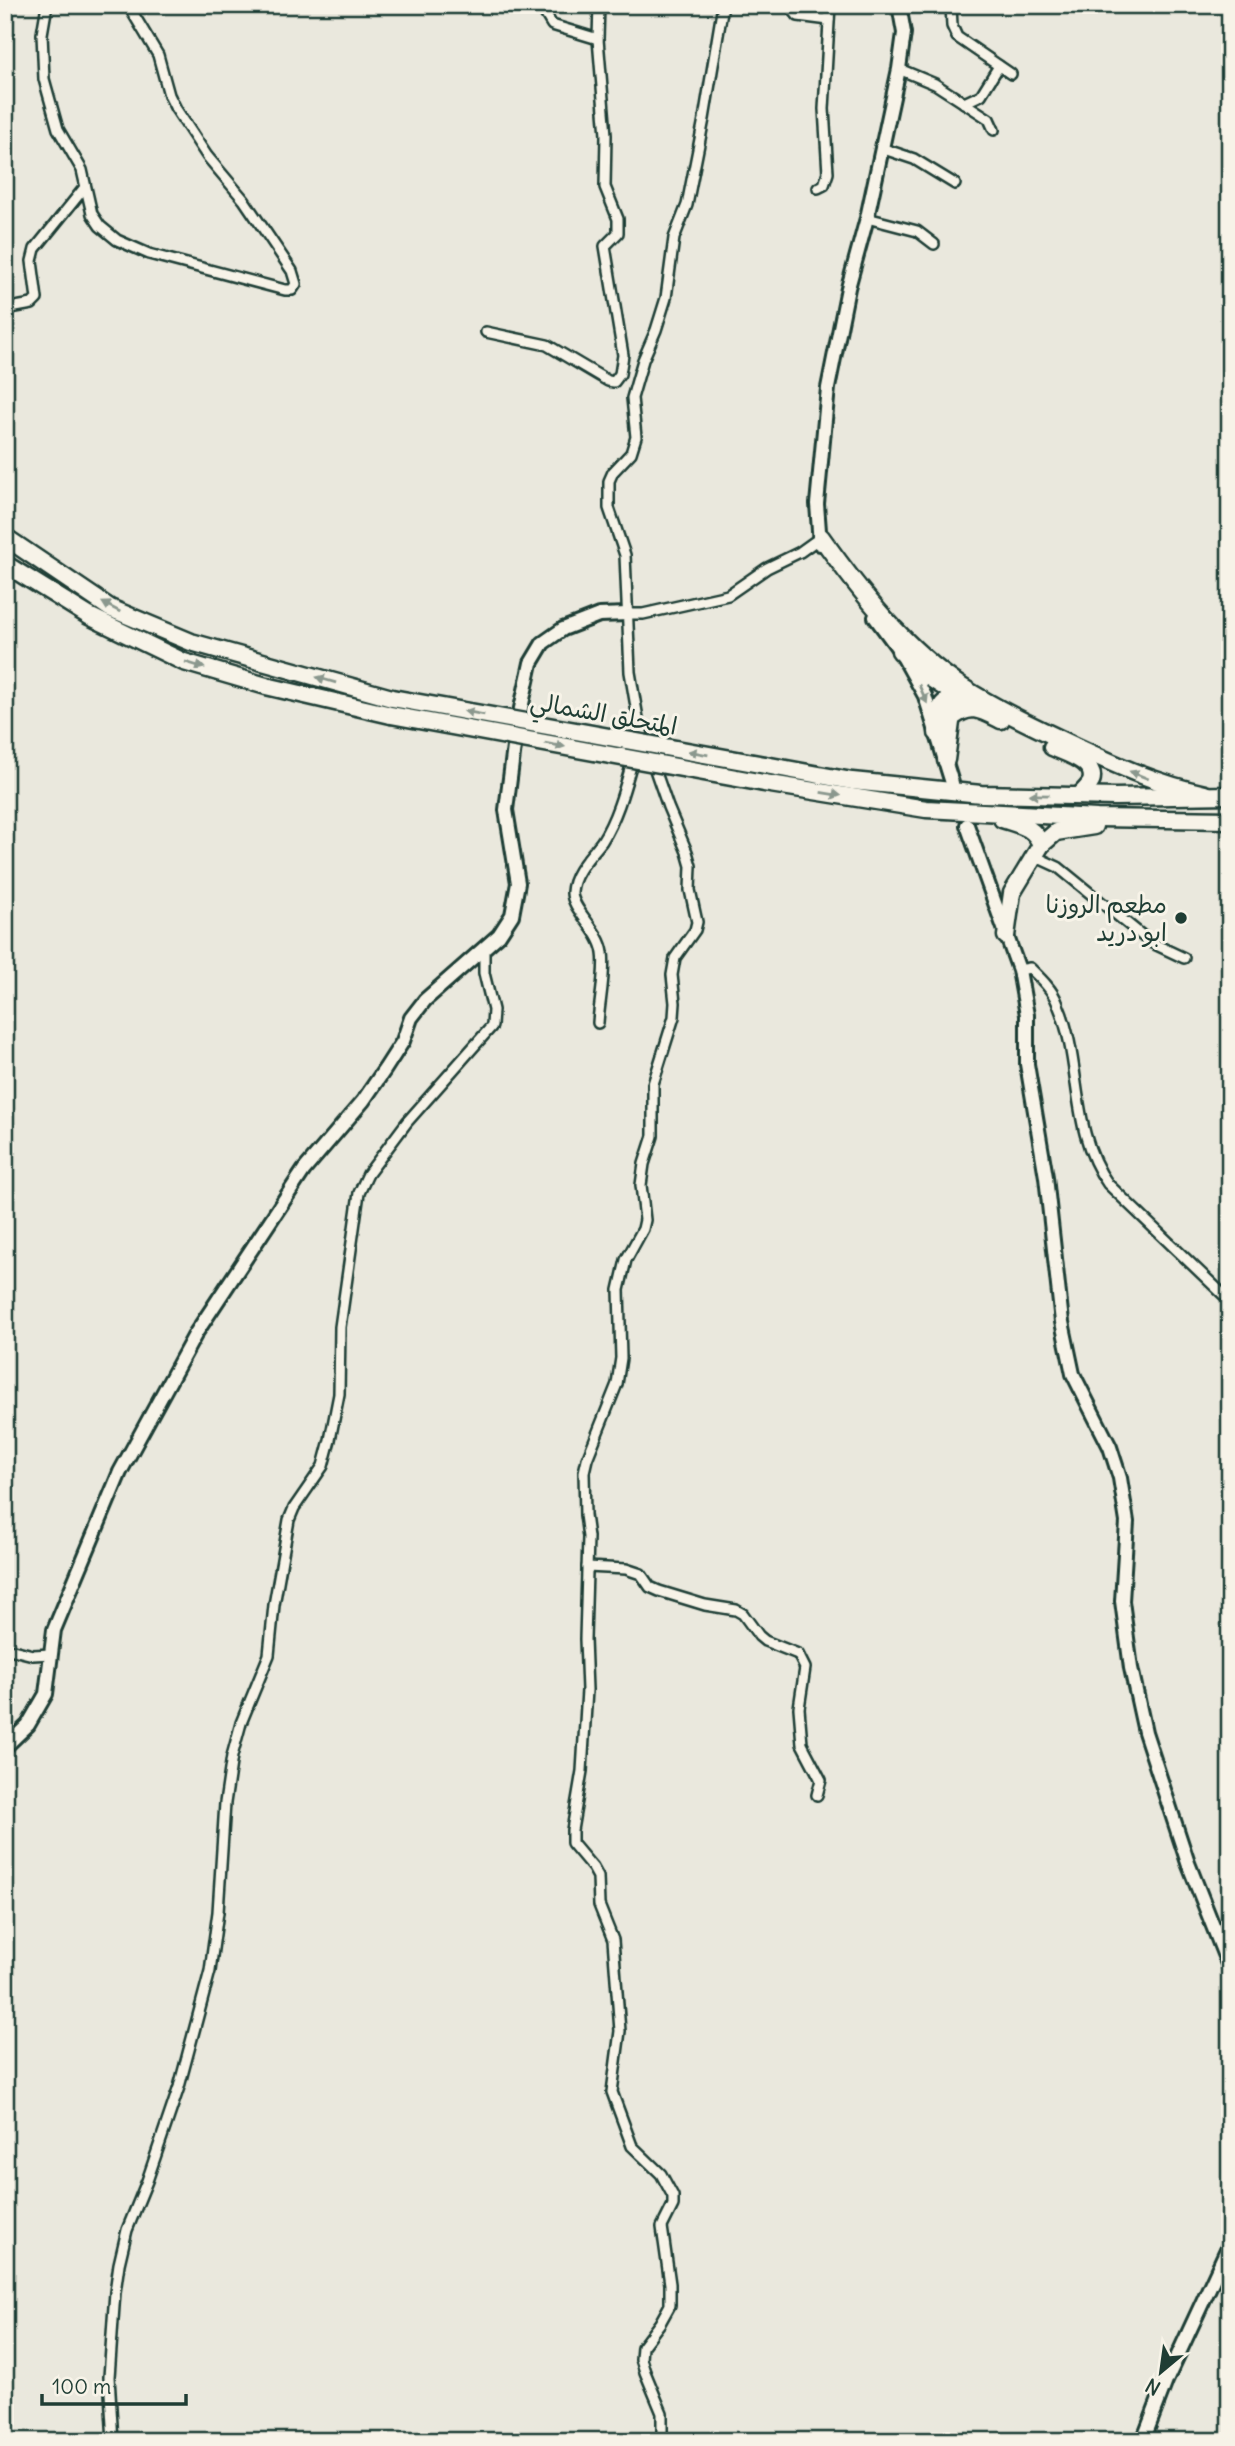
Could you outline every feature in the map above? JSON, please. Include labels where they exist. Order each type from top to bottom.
[{"type":"highway","name":"المتحلق الشمالي","points":[[5,537],[57,575],[110,608],[191,642],[391,706],[764,783],[926,809],[990,814],[1230,820]]},
{"type":"highway","points":[[821,537],[838,561],[914,649],[983,711],[1086,764],[1091,771],[1091,782],[1080,795]]},
{"type":"highway","name":"المتحلق الشمالي","points":[[5,564],[89,616],[184,662],[266,686],[852,781],[926,790],[1115,797],[1230,795]]},
{"type":"highway","points":[[900,651],[926,676],[955,686],[1040,730],[1133,773],[1165,785],[1205,794]]},
{"type":"highway","points":[[946,760],[955,686]]},
{"type":"highway","points":[[937,733],[938,713],[955,686]]},
{"type":"highway","points":[[953,717],[963,709],[983,711]]},
{"type":"highway","points":[[990,814],[1030,828],[1038,836],[1038,850]]},
{"type":"highway","points":[[1006,936],[1002,901],[1017,884],[1038,850],[1056,832],[1167,819]]},
{"type":"main road","points":[[899,5],[904,33],[899,69],[867,218],[848,288],[828,388],[817,520],[821,537],[820,549],[870,609],[900,651],[925,696],[952,783]]},
{"type":"main road","points":[[5,1747],[28,1725],[46,1694],[54,1630],[120,1472],[196,1333],[304,1170],[363,1101],[385,1069],[403,1041],[411,1018],[450,976],[484,950],[512,915],[517,898],[517,869],[506,810],[516,731],[531,663],[543,643],[563,629],[599,615],[628,614]]},
{"type":"main road","points":[[967,825],[1002,901]]},
{"type":"main road","points":[[1006,936],[1019,970],[1027,1015],[1027,1064],[1046,1177],[1062,1322],[1073,1374],[1110,1447],[1120,1478],[1126,1522],[1122,1601],[1131,1668],[1145,1732],[1172,1819],[1230,1969]]},
{"type":"main road","points":[[1143,2441],[1166,2381],[1230,2243]]},
{"type":"street","points":[[47,5],[42,34],[44,79],[58,129],[82,170],[95,220],[106,233],[149,254],[292,290],[296,284],[292,271],[267,233],[207,156],[176,109],[169,95],[158,55],[128,5]]},
{"type":"street","points":[[540,5],[552,25],[598,39]]},
{"type":"street","points":[[486,332],[547,345],[608,382],[614,382],[620,374],[623,355],[606,246],[618,233],[618,219],[605,187],[606,135],[598,39],[599,5]]},
{"type":"street","points":[[660,2441],[662,2413],[641,2360],[642,2347],[670,2305],[670,2284],[662,2227],[673,2205],[673,2196],[661,2174],[632,2147],[612,2092],[620,2031],[613,1940],[599,1905],[598,1877],[572,1843],[573,1813],[584,1750],[588,1674],[585,1639],[589,1537],[585,1515],[584,1472],[594,1439],[611,1402],[619,1371],[619,1290],[626,1260],[645,1220],[641,1185],[653,1136],[653,1084],[674,1017],[675,958],[695,930],[697,922],[690,890],[691,866],[687,852],[641,731],[631,672],[625,555],[609,509],[609,481],[613,472],[631,453],[636,437],[632,398],[666,298],[674,238],[687,205],[723,5]]},
{"type":"street","points":[[789,5],[798,16],[830,20]]},
{"type":"street","points":[[818,188],[824,186],[828,173],[824,109],[830,5]]},
{"type":"street","points":[[951,5],[952,26],[957,37],[1011,74]]},
{"type":"street","points":[[964,103],[981,95],[999,66]]},
{"type":"street","points":[[899,69],[935,84],[989,119],[994,130]]},
{"type":"street","points":[[881,148],[914,159],[955,184]]},
{"type":"street","points":[[5,309],[32,304],[37,299],[32,261],[35,249],[85,187]]},
{"type":"street","points":[[867,218],[917,231],[934,244]]},
{"type":"street","points":[[628,614],[652,612],[728,596],[768,568],[800,552],[821,537]]},
{"type":"street","points":[[598,1023],[604,954],[596,932],[572,895],[583,866],[614,818],[641,731]]},
{"type":"street","points":[[1038,850],[1150,942],[1184,958]]},
{"type":"street","points":[[114,2441],[109,2405],[109,2377],[119,2264],[127,2230],[180,2087],[210,1971],[232,1756],[241,1723],[269,1655],[274,1605],[289,1520],[294,1508],[323,1466],[330,1440],[339,1394],[340,1327],[359,1193],[368,1174],[407,1122],[492,1026],[493,1010],[484,974],[484,950]]},
{"type":"street","points":[[1019,970],[1030,968],[1057,1002],[1069,1043],[1087,1146],[1096,1169],[1108,1184],[1230,1301]]},
{"type":"street","points":[[587,1567],[626,1569],[641,1574],[650,1587],[659,1591],[705,1605],[736,1610],[743,1614],[765,1641],[798,1654],[805,1668],[799,1707],[802,1744],[821,1780],[817,1795]]},
{"type":"street","points":[[5,1648],[33,1655],[51,1654]]},
{"type":"place","name":"مطعم الروزنا ابو دريد","points":[[1181,918]]}]
